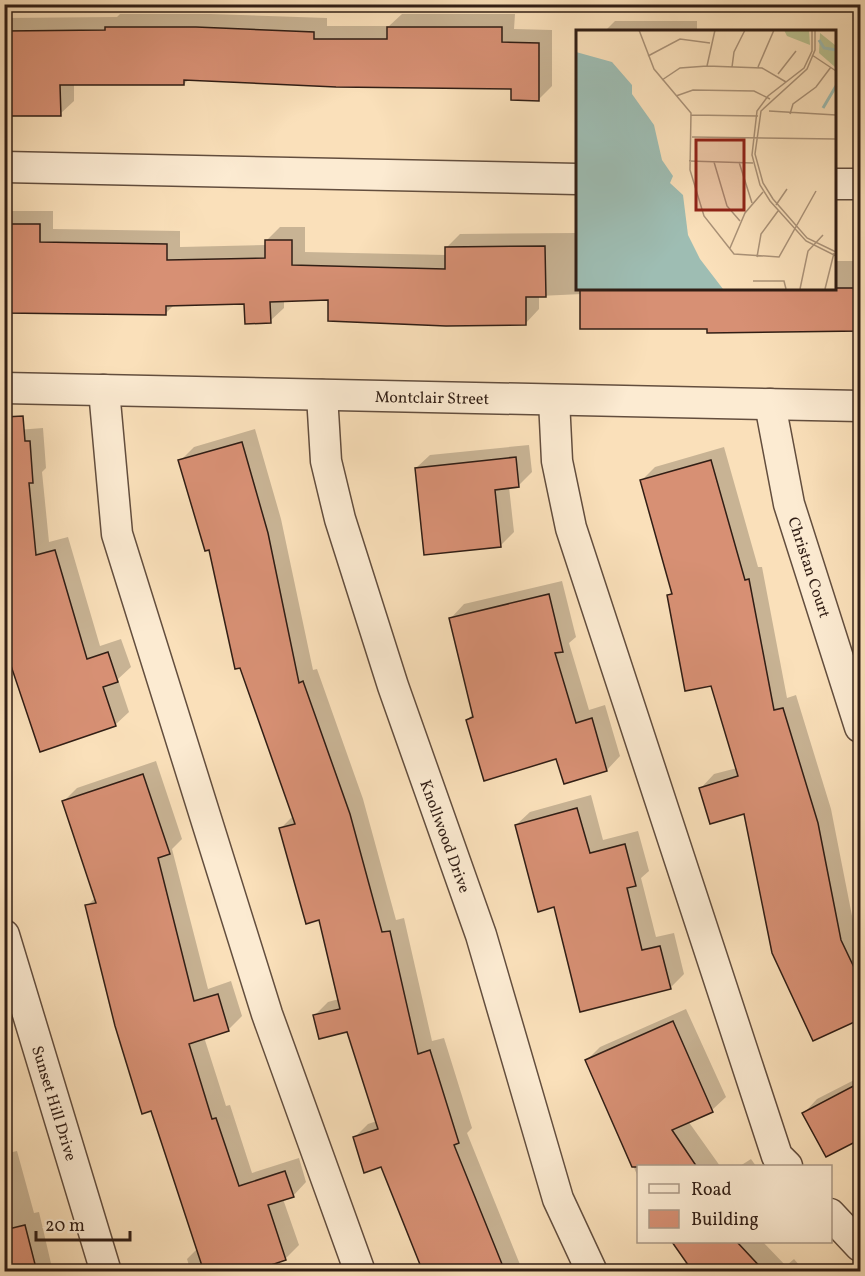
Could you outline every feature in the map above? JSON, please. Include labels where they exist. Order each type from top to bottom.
[{"type":"street","points":[[4,167],[576,178]]},
{"type":"street","points":[[835,184],[861,184]]},
{"type":"street","name":"Montclair Street","points":[[4,388],[861,406]]},
{"type":"street","points":[[104,390],[117,534],[267,1014],[360,1272]]},
{"type":"street","name":"Knollwood Drive","points":[[322,395],[326,461],[340,519],[393,686],[481,935],[558,1199],[592,1272]]},
{"type":"street","points":[[554,400],[557,461],[571,528],[777,1156],[785,1165]]},
{"type":"street","name":"Christan Court","points":[[770,404],[789,504],[861,728]]},
{"type":"street","name":"Sunset Hill Drive","points":[[4,935],[106,1272]]},
{"type":"street","points":[[832,1215],[861,1246]]},
{"type":"building","points":[[105,27],[196,27],[314,32],[314,39],[387,39],[387,27],[502,27],[502,42],[539,43],[539,101],[511,100],[511,89],[336,87],[184,80],[184,85],[60,85],[61,116],[9,116],[9,90],[4,90],[4,31],[105,30]]},
{"type":"building","points":[[4,224],[40,224],[40,242],[167,244],[167,260],[265,258],[265,240],[292,240],[292,265],[445,269],[445,247],[545,246],[546,297],[526,297],[526,325],[446,326],[328,321],[328,300],[270,302],[271,323],[245,324],[244,304],[166,306],[166,315],[4,313]]},
{"type":"building","points":[[835,288],[861,288],[861,331],[707,333],[707,329],[580,329],[580,290],[835,290]]},
{"type":"building","points":[[23,416],[25,441],[30,441],[33,483],[29,483],[36,555],[55,550],[87,659],[108,652],[118,682],[103,687],[116,726],[40,752],[4,645],[4,417]]},
{"type":"building","points":[[242,442],[268,533],[299,683],[303,681],[350,814],[382,932],[390,931],[418,1054],[430,1050],[459,1143],[454,1145],[502,1264],[483,1272],[423,1272],[381,1167],[364,1173],[353,1137],[378,1129],[347,1032],[319,1039],[313,1015],[340,1009],[319,920],[306,924],[279,828],[295,824],[240,668],[235,669],[209,550],[205,551],[178,460]]},
{"type":"building","points":[[516,457],[519,487],[495,490],[501,547],[424,555],[415,468]]},
{"type":"building","points":[[711,460],[745,580],[749,579],[774,710],[783,708],[818,823],[841,940],[861,982],[861,1019],[813,1041],[772,953],[744,814],[710,824],[699,788],[738,776],[711,686],[685,691],[667,595],[672,594],[640,480]]},
{"type":"building","points":[[549,594],[563,652],[555,653],[576,723],[592,718],[607,771],[564,784],[556,759],[484,781],[466,720],[473,717],[449,618]]},
{"type":"building","points":[[143,774],[170,854],[158,858],[194,1001],[218,994],[229,1031],[189,1044],[212,1119],[216,1118],[239,1186],[285,1171],[294,1197],[268,1205],[286,1260],[250,1272],[204,1272],[151,1111],[142,1114],[115,1026],[85,905],[96,903],[62,801]]},
{"type":"building","points":[[577,808],[590,853],[625,844],[636,886],[627,888],[642,950],[660,946],[671,989],[580,1012],[554,907],[538,912],[515,825]]},
{"type":"building","points":[[673,1021],[713,1112],[672,1130],[696,1165],[637,1165],[637,1167],[632,1167],[585,1060]]},
{"type":"building","points":[[861,1082],[861,1139],[826,1157],[802,1113]]},
{"type":"building","points":[[25,1225],[37,1272],[4,1272],[4,1230]]},
{"type":"building","points":[[673,1243],[738,1243],[765,1272],[693,1272]]}]
